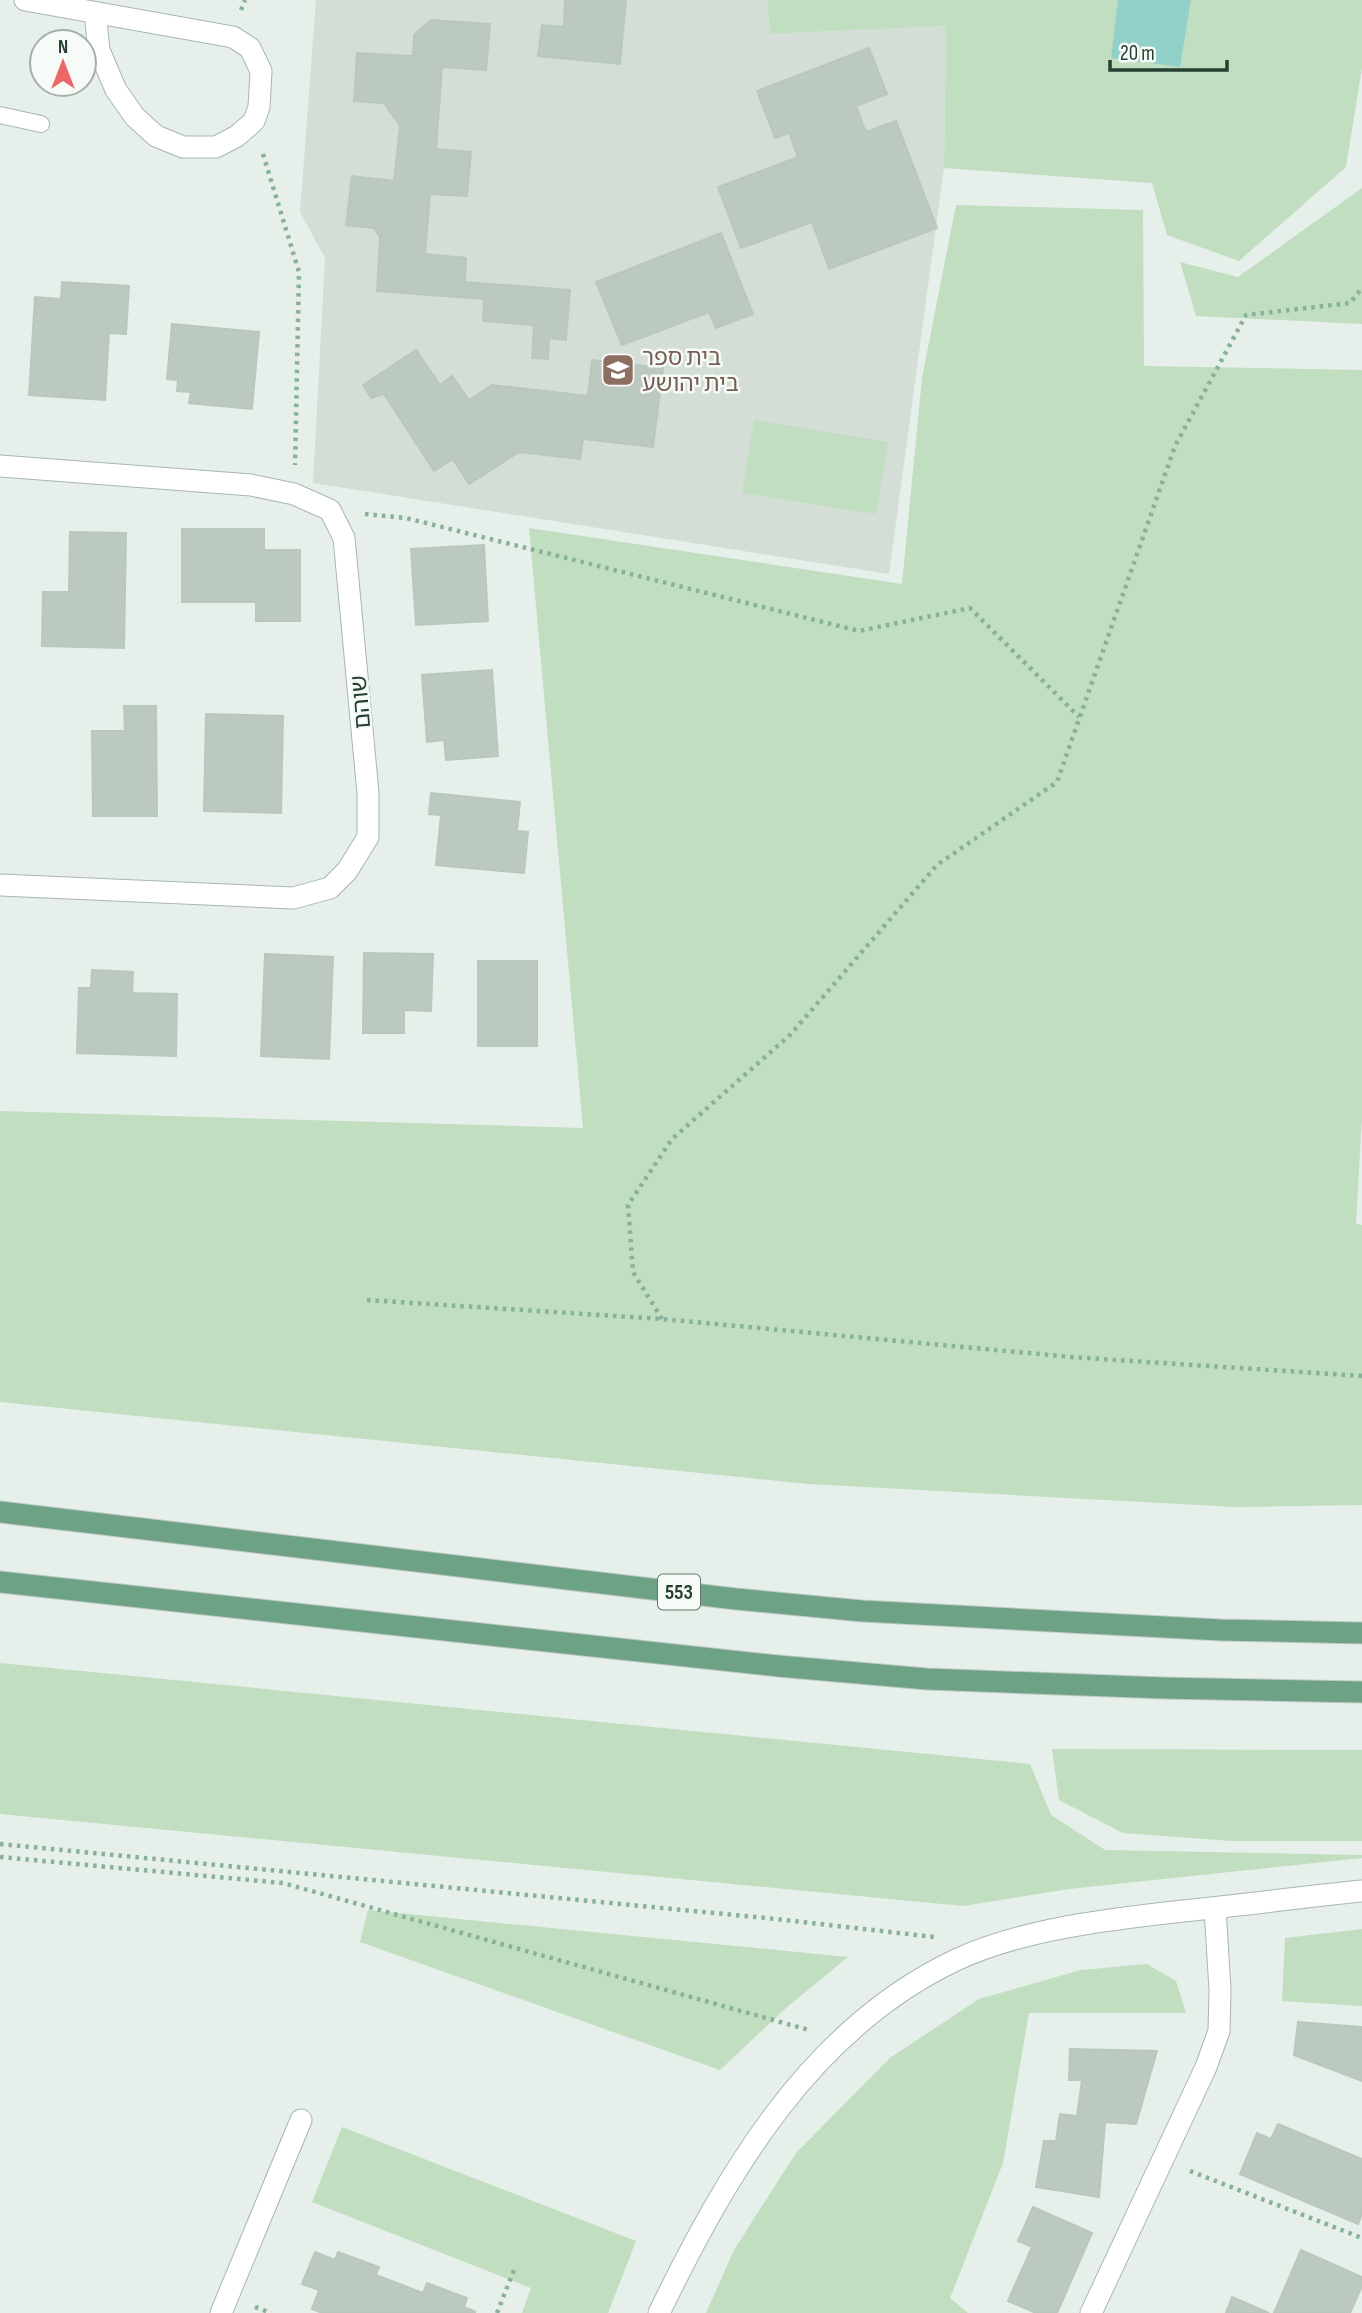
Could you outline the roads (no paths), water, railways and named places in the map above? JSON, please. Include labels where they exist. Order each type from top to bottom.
[{"type":"main road","name":"553","points":[[0,1512],[736,1599],[862,1611],[1221,1630],[1362,1633]]},
{"type":"main road","points":[[0,1582],[764,1665],[928,1679],[1362,1692]]},
{"type":"street","points":[[25,0],[233,37],[250,48],[261,71],[259,107],[254,121],[237,136],[216,147],[183,147],[156,136],[135,117],[116,90],[99,50],[95,13]]},
{"type":"street","name":"שוהם","points":[[0,466],[251,485],[294,494],[330,510],[344,538],[368,793],[368,837],[347,871],[330,887],[293,898],[0,885]]},
{"type":"street","points":[[659,2313],[695,2239],[738,2166],[786,2098],[841,2039],[874,2011],[912,1985],[957,1960],[1001,1944],[1111,1919],[1362,1891]]},
{"type":"street","points":[[1091,2313],[1206,2067],[1219,2031],[1220,1990],[1215,1908]]},
{"type":"street","points":[[221,2313],[301,2120]]},
{"type":"lane","points":[[0,115],[41,124]]},
{"type":"water","points":[[1118,0],[1191,0],[1180,67],[1111,58]]},
{"type":"place","name":"בית ספר בית יהושע","points":[[618,370]]}]
